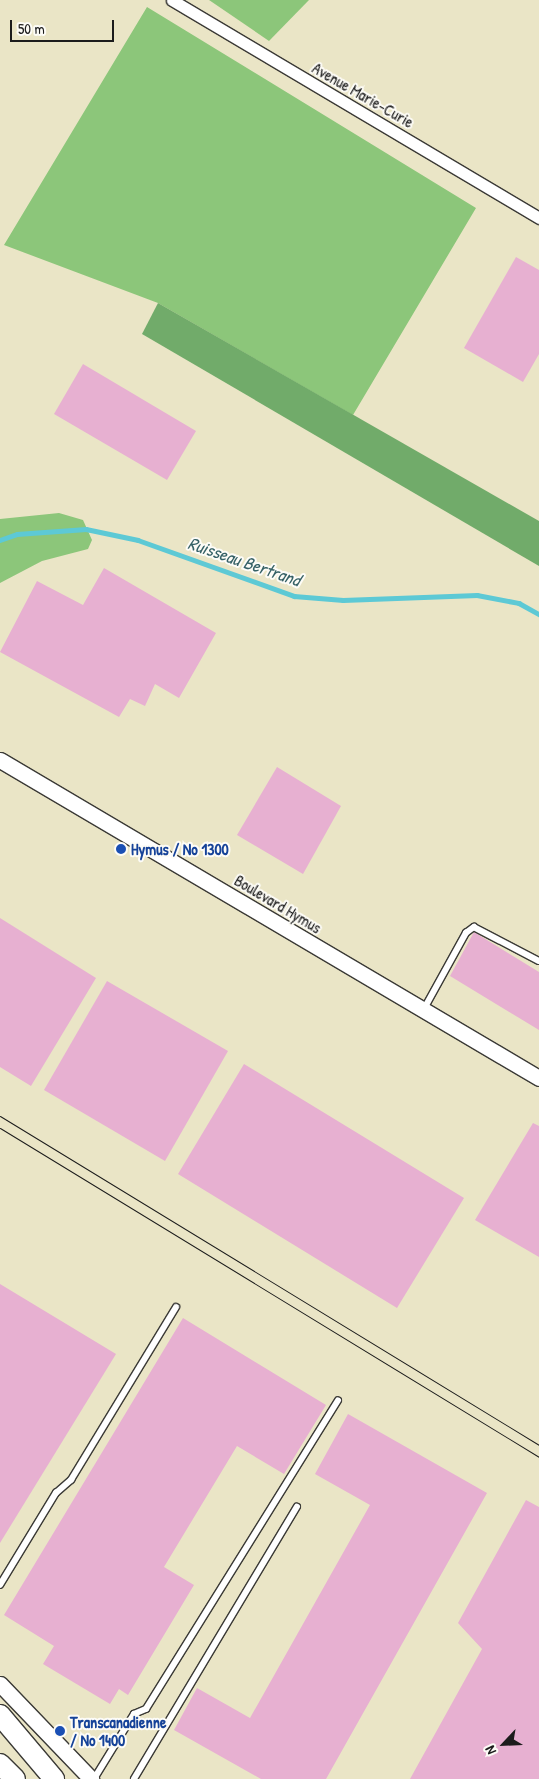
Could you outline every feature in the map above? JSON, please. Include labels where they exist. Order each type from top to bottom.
[{"type":"highway","points":[[0,1715],[54,1779]]},
{"type":"highway","points":[[0,1764],[15,1779]]},
{"type":"street","name":"Avenue Marie-Curie","points":[[172,0],[539,218]]},
{"type":"street","name":"Boulevard Hymus","points":[[0,760],[539,1078]]},
{"type":"street","points":[[0,1684],[93,1779]]},
{"type":"lane","points":[[424,1010],[466,933],[474,927],[539,961]]},
{"type":"lane","points":[[0,1585],[56,1493],[71,1480],[176,1307]]},
{"type":"lane","points":[[93,1779],[134,1714],[146,1709],[338,1400]]},
{"type":"lane","points":[[134,1779],[297,1507]]},
{"type":"green space","points":[[209,0],[309,0],[269,41]]},
{"type":"green space","points":[[147,7],[476,208],[353,415],[158,303],[4,245]]},
{"type":"green space","points":[[158,303],[539,521],[539,566],[142,334]]},
{"type":"green space","points":[[59,513],[83,520],[92,540],[88,549],[42,561],[0,583],[0,519]]},
{"type":"building","points":[[516,257],[539,270],[539,354],[523,382],[464,348]]},
{"type":"building","points":[[83,364],[196,431],[167,480],[54,414]]},
{"type":"building","points":[[104,568],[216,633],[179,698],[155,684],[145,706],[130,699],[119,717],[0,652],[37,581],[83,605]]},
{"type":"building","points":[[277,767],[341,806],[303,874],[237,835]]},
{"type":"building","points":[[0,918],[96,978],[31,1086],[0,1067]]},
{"type":"building","points":[[474,932],[539,972],[539,1030],[450,976]]},
{"type":"building","points":[[107,981],[228,1051],[165,1161],[44,1090]]},
{"type":"building","points":[[244,1064],[464,1198],[397,1308],[178,1174]]},
{"type":"building","points":[[533,1123],[539,1126],[539,1257],[475,1220]]},
{"type":"building","points":[[0,1284],[116,1354],[0,1543]]},
{"type":"building","points":[[183,1318],[326,1405],[284,1474],[237,1446],[164,1567],[194,1585],[128,1695],[119,1689],[110,1704],[43,1664],[54,1646],[4,1615]]},
{"type":"building","points":[[348,1414],[487,1493],[326,1779],[261,1779],[174,1730],[197,1688],[250,1718],[370,1505],[315,1474]]},
{"type":"building","points":[[526,1500],[539,1507],[539,1779],[410,1779],[482,1649],[458,1623]]},
{"type":"waterway","name":"Ruisseau Bertrand","points":[[0,540],[17,534],[86,529],[138,540],[294,596],[343,600],[477,595],[519,603],[539,614]]},
{"type":"tram line","points":[[0,1116],[539,1445]]},
{"type":"tram line","points":[[0,1128],[539,1457]]},
{"type":"place","name":"Hymus / No 1300","points":[[121,849]]},
{"type":"place","name":"Transcanadienne / No 1400","points":[[60,1731]]}]
